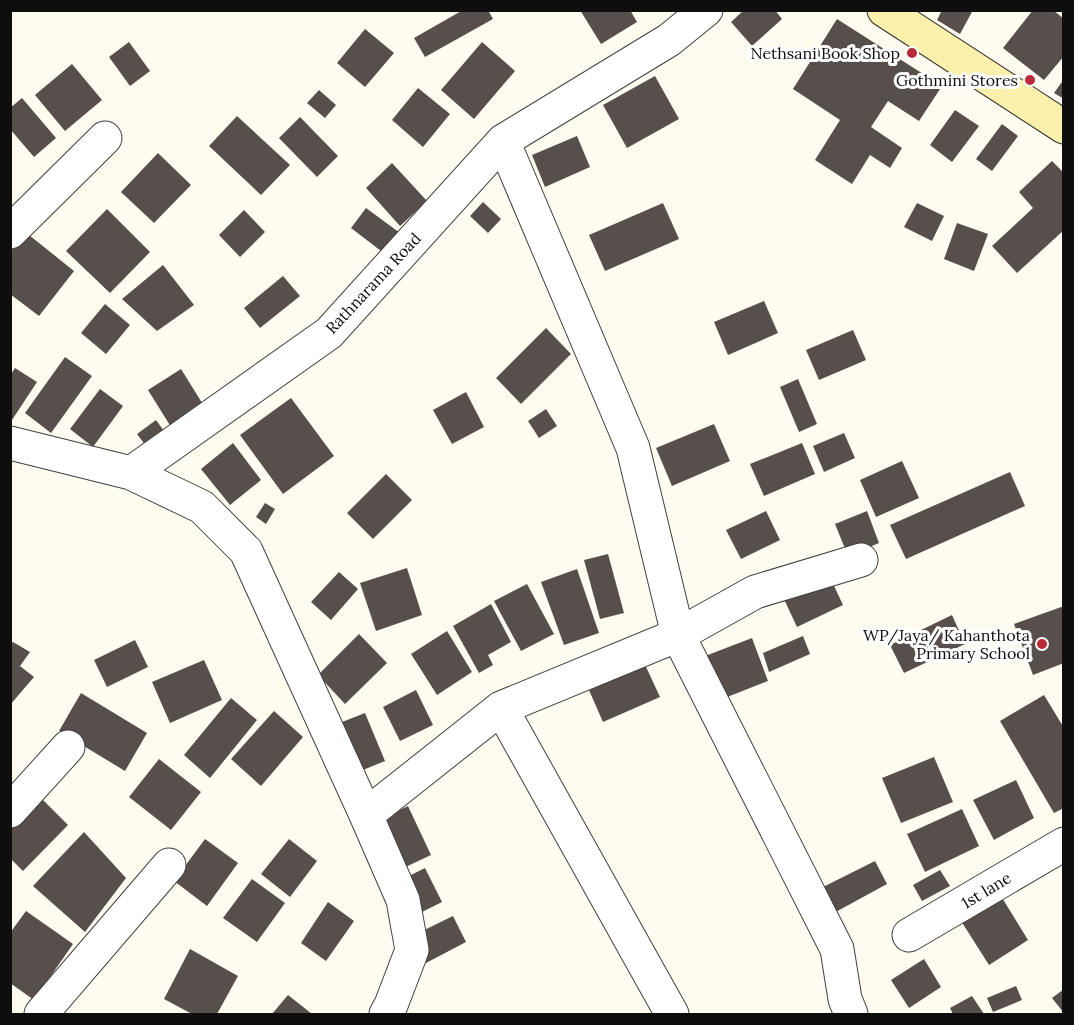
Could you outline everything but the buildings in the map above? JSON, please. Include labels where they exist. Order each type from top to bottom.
[{"type":"main road","points":[[897,14],[1064,127]]},
{"type":"street","name":"Rathnarama Road","points":[[131,473],[329,333],[503,141],[669,40],[706,10]]},
{"type":"street","points":[[10,232],[105,138]]},
{"type":"street","points":[[503,141],[633,448],[678,635],[837,949],[845,999],[851,1014]]},
{"type":"street","points":[[10,443],[131,473],[202,507],[246,551],[403,900],[412,950],[391,1011]]},
{"type":"street","points":[[366,815],[501,708],[678,635],[754,592],[861,560]]},
{"type":"street","points":[[501,708],[672,1014]]},
{"type":"street","points":[[10,811],[68,747]]},
{"type":"street","name":"1st lane","points":[[909,935],[1064,844]]},
{"type":"street","points":[[41,1014],[169,865]]},
{"type":"place","name":"Nethsani Book Shop","points":[[912,53]]},
{"type":"place","name":"Gothmini Stores","points":[[1030,80]]},
{"type":"place","name":"WP/Jaya/ Kahanthota Primary School","points":[[1042,644]]}]
